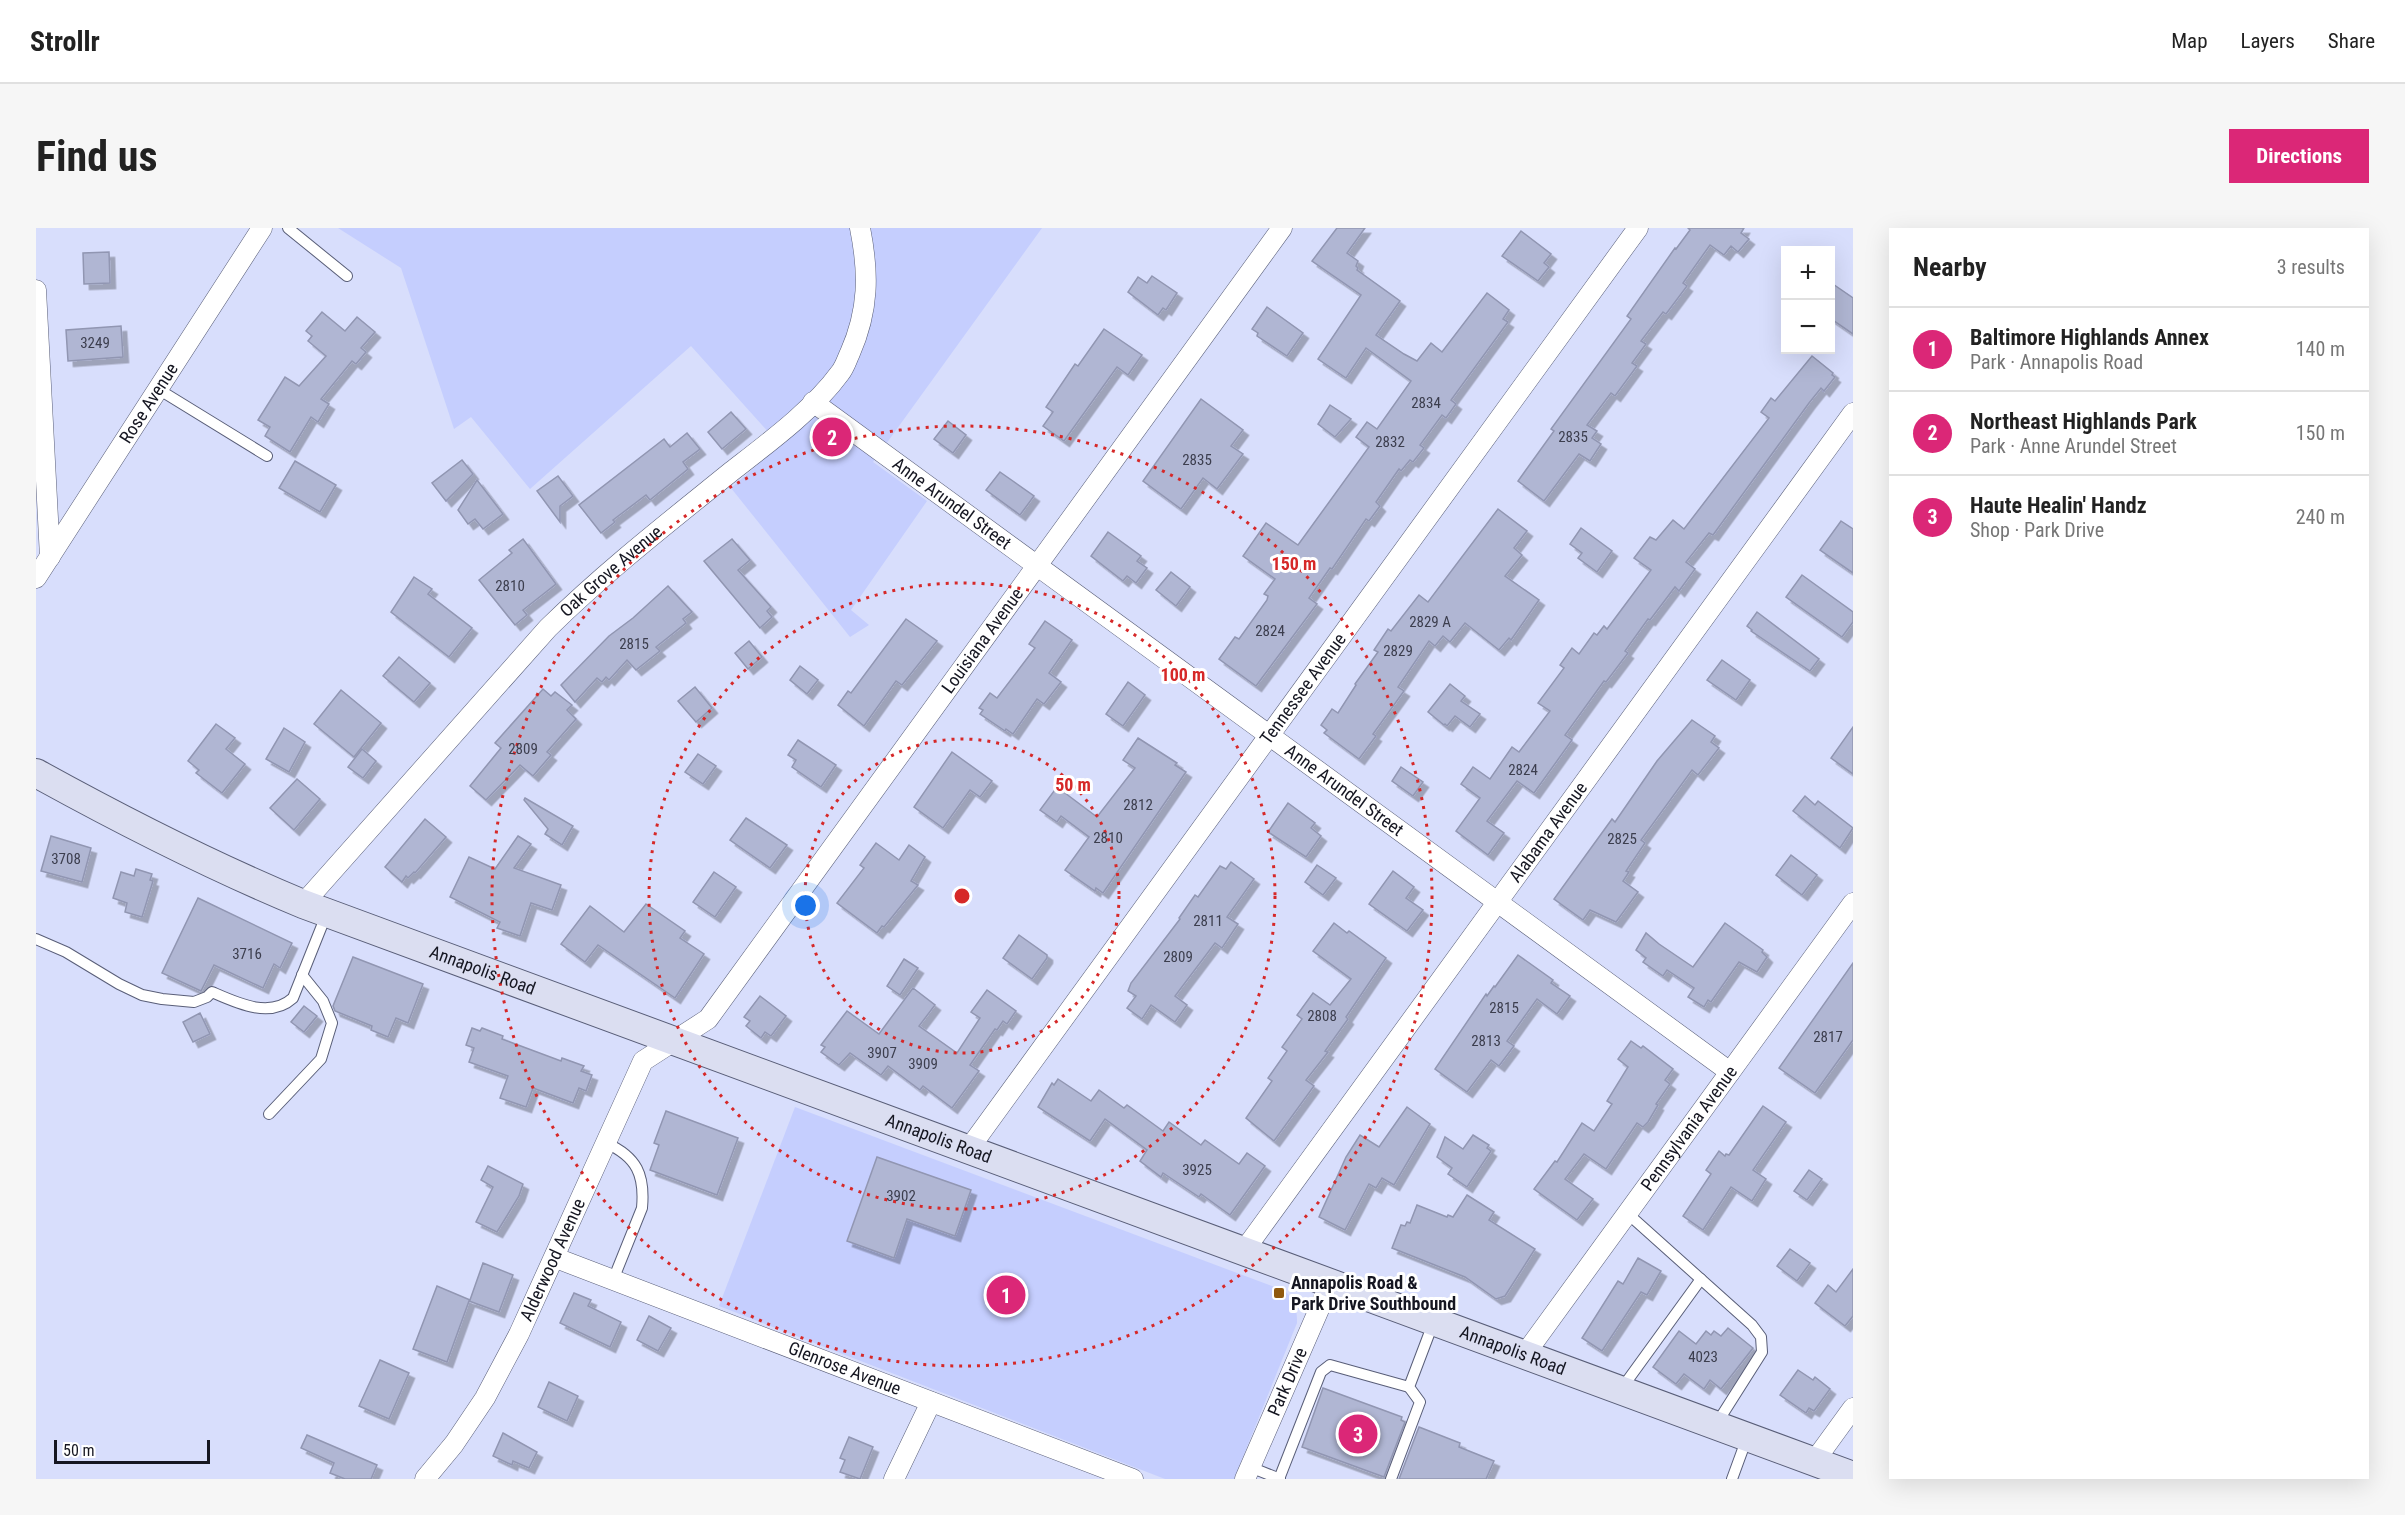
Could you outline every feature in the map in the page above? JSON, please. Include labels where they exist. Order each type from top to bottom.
[{"type":"main road","name":"Annapolis Road","points":[[36,773],[141,831],[233,876],[315,909],[1853,1476]]},
{"type":"street","name":"Rose Avenue","points":[[36,578],[262,228]]},
{"type":"street","name":"Oak Grove Avenue","points":[[315,909],[540,637],[577,599],[591,585],[770,441],[813,402],[841,372],[858,336],[867,292],[867,261],[860,228]]},
{"type":"street","name":"Louisiana Avenue","points":[[674,1041],[708,1018],[1282,228]]},
{"type":"street","name":"Tennessee Avenue","points":[[968,1150],[1638,228]]},
{"type":"street","points":[[36,290],[40,436],[50,557]]},
{"type":"street","name":"Anne Arundel Street","points":[[813,402],[1730,1072]]},
{"type":"street","name":"Alabama Avenue","points":[[1243,1252],[1853,413]]},
{"type":"street","name":"Pennsylvania Avenue","points":[[1525,1354],[1853,903]]},
{"type":"street","name":"Alderwood Avenue","points":[[425,1479],[454,1444],[485,1398],[519,1334],[556,1258],[643,1061],[674,1041]]},
{"type":"street","name":"Glenrose Avenue","points":[[556,1258],[1133,1479]]},
{"type":"street","name":"Park Drive","points":[[1247,1473],[1330,1284]]},
{"type":"street","points":[[894,1479],[931,1402]]},
{"type":"street","points":[[1814,1463],[1853,1408]]},
{"type":"lane","points":[[288,228],[347,276]]},
{"type":"lane","points":[[158,389],[267,456]]},
{"type":"lane","points":[[36,939],[66,952],[142,995],[194,1002],[212,992],[244,1006],[270,1008],[288,1003],[293,998],[302,975],[315,909]]},
{"type":"lane","points":[[269,1114],[321,1059],[332,1023],[322,1001],[302,975]]},
{"type":"lane","points":[[606,1143],[620,1149],[638,1168],[643,1195],[642,1208],[613,1280]]},
{"type":"lane","points":[[1627,1214],[1752,1324],[1761,1337],[1762,1352],[1715,1426]]},
{"type":"lane","points":[[1620,1390],[1701,1279]]},
{"type":"lane","points":[[1409,1387],[1434,1322]]},
{"type":"lane","points":[[1247,1473],[1280,1479],[1321,1372],[1330,1365],[1409,1387],[1420,1402],[1391,1479]]},
{"type":"lane","points":[[1731,1479],[1747,1437]]},
{"type":"shaded area","points":[[338,228],[1042,228],[873,462],[927,501],[851,610],[869,625],[850,637],[731,488],[780,445],[691,346],[530,489],[471,417],[454,429],[401,268]]},
{"type":"shaded area","points":[[795,1107],[1285,1291],[1295,1305],[1297,1323],[1234,1479],[1165,1479],[719,1306]]},
{"type":"building","points":[[1337,228],[1365,228],[1347,253],[1358,261],[1357,270],[1400,301],[1376,335],[1404,354],[1417,361],[1431,343],[1442,352],[1487,293],[1509,310],[1503,319],[1508,322],[1451,400],[1456,404],[1446,418],[1442,415],[1420,445],[1424,448],[1413,462],[1410,460],[1401,471],[1399,469],[1376,502],[1380,506],[1369,521],[1366,519],[1309,598],[1317,604],[1256,686],[1219,659],[1235,637],[1239,639],[1267,600],[1268,596],[1264,594],[1275,579],[1243,556],[1266,523],[1298,545],[1369,447],[1356,437],[1367,422],[1377,429],[1411,381],[1366,348],[1346,378],[1318,359],[1361,295],[1312,261]]},
{"type":"building","points":[[1688,228],[1744,228],[1741,233],[1749,239],[1738,252],[1731,246],[1724,255],[1710,245],[1683,283],[1687,286],[1666,314],[1663,312],[1641,341],[1646,344],[1632,363],[1637,366],[1615,396],[1611,393],[1587,425],[1597,431],[1592,438],[1601,444],[1590,461],[1579,454],[1544,501],[1518,481],[1554,431],[1551,429],[1631,319],[1627,316],[1690,230]]},
{"type":"building","points":[[1521,231],[1551,254],[1544,263],[1549,267],[1538,281],[1502,256]]},
{"type":"building","points":[[109,252],[110,283],[84,284],[83,253]]},
{"type":"building","points":[[1152,276],[1177,293],[1166,310],[1163,308],[1158,315],[1128,292],[1138,277],[1147,283]]},
{"type":"building","points":[[1835,285],[1853,298],[1853,334],[1835,321]]},
{"type":"building","points":[[1267,307],[1303,333],[1287,356],[1257,336],[1258,333],[1252,329]]},
{"type":"building","points":[[322,312],[345,331],[357,317],[375,332],[361,348],[366,352],[356,364],[352,361],[321,399],[329,404],[318,422],[311,417],[290,452],[265,436],[270,427],[258,420],[285,377],[299,386],[326,356],[308,341],[312,336],[306,331]]},
{"type":"building","points":[[121,326],[123,357],[68,361],[66,330]]},
{"type":"building","points":[[1104,329],[1142,355],[1128,375],[1117,367],[1064,441],[1043,426],[1053,412],[1046,407],[1075,364],[1078,366]]},
{"type":"building","points":[[1812,356],[1835,377],[1824,391],[1821,388],[1809,403],[1713,535],[1709,533],[1686,562],[1695,569],[1679,591],[1675,587],[1625,651],[1628,653],[1606,682],[1604,681],[1565,735],[1572,740],[1534,793],[1517,781],[1487,821],[1504,833],[1488,855],[1456,831],[1480,798],[1461,784],[1473,767],[1490,779],[1512,747],[1519,752],[1550,711],[1538,703],[1564,668],[1560,665],[1572,648],[1579,654],[1594,633],[1597,635],[1604,626],[1607,629],[1651,570],[1634,558],[1650,537],[1656,540],[1673,520],[1684,529],[1769,418],[1761,412],[1771,398],[1775,401]]},
{"type":"building","points":[[1201,399],[1243,430],[1231,446],[1243,454],[1217,489],[1203,478],[1181,509],[1143,481]]},
{"type":"building","points":[[1330,405],[1351,419],[1335,437],[1318,424]]},
{"type":"building","points":[[731,412],[746,429],[722,449],[708,432]]},
{"type":"building","points":[[948,421],[966,435],[953,453],[934,439]]},
{"type":"building","points":[[687,433],[700,449],[683,462],[688,469],[650,500],[646,495],[613,520],[615,522],[601,533],[579,505],[664,439],[670,447]]},
{"type":"building","points":[[462,460],[473,474],[446,501],[432,483]]},
{"type":"building","points":[[295,461],[336,485],[320,512],[279,488]]},
{"type":"building","points":[[1000,472],[1034,496],[1020,515],[986,490]]},
{"type":"building","points":[[558,476],[573,496],[560,506],[560,522],[537,491]]},
{"type":"building","points":[[477,480],[503,514],[483,529],[475,519],[468,524],[458,510]]},
{"type":"building","points":[[1498,509],[1527,531],[1514,548],[1522,555],[1505,576],[1539,600],[1511,640],[1509,638],[1499,650],[1465,623],[1450,642],[1443,636],[1435,646],[1429,641],[1398,687],[1404,691],[1373,734],[1376,736],[1359,759],[1324,733],[1327,730],[1321,725],[1332,709],[1338,713],[1378,652],[1374,650],[1388,629],[1391,631],[1419,595],[1428,602]]},
{"type":"building","points":[[1841,521],[1853,529],[1853,573],[1820,550]]},
{"type":"building","points":[[1581,528],[1612,551],[1597,572],[1578,558],[1582,553],[1570,544]]},
{"type":"building","points":[[1108,532],[1141,556],[1137,561],[1147,568],[1136,583],[1127,576],[1123,581],[1091,556]]},
{"type":"building","points":[[523,539],[556,584],[523,610],[527,615],[515,625],[479,580],[512,553],[509,550]]},
{"type":"building","points":[[732,539],[750,560],[738,570],[771,607],[767,611],[772,617],[760,628],[704,561]]},
{"type":"building","points":[[1171,572],[1190,587],[1176,606],[1156,590]]},
{"type":"building","points":[[1802,575],[1853,612],[1853,622],[1842,637],[1786,597]]},
{"type":"building","points":[[414,577],[432,589],[428,594],[472,628],[449,657],[391,612]]},
{"type":"building","points":[[668,586],[692,612],[683,619],[686,623],[656,647],[660,651],[636,670],[627,660],[609,680],[606,677],[602,682],[597,678],[575,702],[561,685],[609,636]]},
{"type":"building","points":[[1757,612],[1819,659],[1810,671],[1751,631],[1747,626]]},
{"type":"building","points":[[906,619],[937,641],[902,685],[896,681],[864,726],[838,705],[848,691],[851,693]]},
{"type":"building","points":[[1045,621],[1072,640],[1049,673],[1061,682],[1044,704],[1037,699],[1013,734],[980,714],[983,710],[979,708],[990,693],[997,698],[1035,648],[1029,644]]},
{"type":"building","points":[[749,641],[762,657],[748,669],[735,653]]},
{"type":"building","points":[[399,657],[430,683],[414,702],[383,676]]},
{"type":"building","points":[[1722,660],[1750,680],[1736,700],[1707,680]]},
{"type":"building","points":[[800,666],[818,680],[807,694],[790,680]]},
{"type":"building","points":[[1128,682],[1145,695],[1123,726],[1106,714]]},
{"type":"building","points":[[1450,684],[1465,696],[1461,701],[1480,714],[1470,727],[1455,716],[1447,726],[1444,725],[1428,712]]},
{"type":"building","points":[[695,687],[712,708],[696,722],[678,701]]},
{"type":"building","points":[[543,689],[551,696],[555,692],[572,705],[567,710],[576,719],[547,752],[551,755],[533,776],[520,765],[486,800],[470,786],[501,748],[495,743]]},
{"type":"building","points":[[341,690],[381,723],[354,757],[314,724]]},
{"type":"building","points":[[1692,720],[1715,736],[1711,742],[1719,748],[1698,775],[1692,770],[1641,840],[1645,843],[1626,871],[1629,872],[1623,881],[1638,892],[1616,922],[1590,910],[1583,920],[1554,899],[1612,819],[1615,822],[1657,761]]},
{"type":"building","points":[[216,724],[235,738],[226,749],[245,764],[222,793],[196,773],[199,770],[188,761]]},
{"type":"building","points":[[1853,727],[1853,774],[1831,758]]},
{"type":"building","points":[[284,728],[305,742],[289,772],[266,759]]},
{"type":"building","points":[[1138,738],[1177,763],[1175,765],[1186,772],[1103,893],[1096,888],[1095,891],[1065,870],[1089,837],[1061,816],[1057,822],[1040,810],[1057,787],[1097,817],[1135,768],[1123,760]]},
{"type":"building","points":[[798,740],[836,765],[821,787],[792,767],[796,760],[788,755]]},
{"type":"building","points":[[362,749],[376,761],[363,778],[348,767]]},
{"type":"building","points":[[952,752],[992,781],[980,797],[970,790],[943,828],[914,807]]},
{"type":"building","points":[[698,754],[716,766],[703,784],[685,772]]},
{"type":"building","points":[[1401,767],[1423,782],[1413,796],[1392,781]]},
{"type":"building","points":[[297,779],[320,799],[294,830],[270,808]]},
{"type":"building","points":[[1805,796],[1815,805],[1818,801],[1853,828],[1840,848],[1793,811]]},
{"type":"building","points":[[525,798],[573,826],[562,845],[545,834],[548,829],[524,800]]},
{"type":"building","points":[[1288,803],[1315,823],[1311,828],[1321,836],[1306,857],[1268,832]]},
{"type":"building","points":[[746,818],[787,845],[770,868],[730,840]]},
{"type":"building","points":[[425,819],[446,837],[415,873],[408,878],[406,876],[402,882],[385,867]]},
{"type":"building","points":[[51,836],[91,848],[82,882],[41,871]]},
{"type":"building","points":[[518,836],[531,844],[514,868],[561,885],[552,910],[531,903],[520,936],[497,928],[500,922],[450,897],[469,857],[495,869]]},
{"type":"building","points":[[876,843],[899,860],[909,845],[925,857],[911,881],[918,885],[877,933],[837,903],[864,868],[860,865]]},
{"type":"building","points":[[1791,855],[1817,875],[1802,895],[1776,875]]},
{"type":"building","points":[[1231,862],[1254,879],[1227,917],[1238,924],[1222,948],[1215,943],[1175,996],[1187,1005],[1175,1022],[1151,1005],[1142,1019],[1127,1008],[1136,996],[1128,991],[1131,983],[1180,919],[1195,895],[1198,897],[1220,866],[1226,869]]},
{"type":"building","points":[[1317,865],[1336,878],[1323,895],[1305,882]]},
{"type":"building","points":[[136,869],[152,874],[150,880],[153,881],[142,917],[125,912],[127,903],[113,898],[121,872],[134,876]]},
{"type":"building","points":[[1393,871],[1414,887],[1406,898],[1423,910],[1407,931],[1369,904]]},
{"type":"building","points":[[714,872],[736,887],[715,917],[693,902]]},
{"type":"building","points":[[198,898],[292,943],[280,968],[274,964],[263,988],[214,965],[201,991],[162,973]]},
{"type":"building","points":[[646,904],[685,931],[680,938],[704,954],[675,998],[598,945],[585,962],[561,944],[590,906],[624,932]]},
{"type":"building","points":[[1334,923],[1386,958],[1325,1051],[1328,1052],[1306,1080],[1314,1086],[1274,1141],[1246,1118],[1272,1081],[1268,1078],[1287,1051],[1282,1047],[1302,1019],[1297,1015],[1313,993],[1330,1005],[1351,979],[1313,951]]},
{"type":"building","points":[[1725,923],[1763,950],[1762,952],[1767,957],[1757,972],[1739,962],[1711,1002],[1708,1000],[1704,1007],[1688,997],[1694,988],[1667,970],[1663,976],[1643,962],[1646,958],[1636,950],[1646,933],[1693,967]]},
{"type":"building","points":[[1019,935],[1047,955],[1032,979],[1003,958]]},
{"type":"building","points":[[1518,955],[1553,980],[1551,983],[1570,996],[1557,1014],[1537,999],[1507,1041],[1514,1046],[1499,1066],[1491,1060],[1467,1092],[1435,1069],[1486,994],[1487,996],[1495,987]]},
{"type":"building","points":[[353,957],[423,984],[408,1023],[396,1018],[388,1037],[371,1030],[372,1026],[335,1011],[333,1006]]},
{"type":"building","points":[[904,959],[918,968],[900,995],[887,986]]},
{"type":"building","points":[[1853,963],[1853,1040],[1815,1093],[1779,1068]]},
{"type":"building","points":[[913,988],[935,1005],[919,1026],[957,1053],[980,1018],[971,1012],[987,990],[1016,1011],[1007,1024],[1003,1021],[997,1030],[995,1029],[970,1065],[979,1071],[952,1108],[923,1086],[920,1090],[888,1066],[881,1075],[850,1053],[839,1065],[821,1052],[825,1047],[821,1045],[847,1011],[879,1034]]},
{"type":"building","points":[[760,996],[786,1016],[771,1036],[765,1032],[761,1038],[746,1026],[750,1021],[744,1017]]},
{"type":"building","points":[[304,1006],[317,1016],[304,1032],[291,1022]]},
{"type":"building","points":[[200,1013],[210,1034],[193,1042],[183,1022]]},
{"type":"building","points":[[472,1028],[480,1031],[482,1028],[503,1036],[502,1039],[561,1061],[562,1058],[584,1066],[581,1071],[592,1075],[586,1091],[579,1088],[573,1103],[533,1088],[526,1107],[500,1098],[508,1076],[469,1062],[474,1048],[466,1045]]},
{"type":"building","points":[[1631,1041],[1641,1048],[1643,1046],[1673,1069],[1665,1080],[1670,1084],[1656,1104],[1658,1105],[1648,1122],[1643,1127],[1637,1123],[1606,1169],[1584,1154],[1565,1179],[1593,1199],[1577,1220],[1534,1189],[1555,1161],[1557,1162],[1582,1123],[1594,1131],[1612,1104],[1607,1101],[1628,1067],[1618,1059]]},
{"type":"building","points":[[1058,1079],[1091,1101],[1099,1090],[1124,1108],[1127,1105],[1163,1131],[1169,1122],[1201,1145],[1205,1140],[1239,1164],[1247,1153],[1265,1166],[1230,1215],[1201,1194],[1199,1197],[1163,1173],[1161,1177],[1140,1161],[1147,1150],[1105,1119],[1090,1141],[1038,1107],[1052,1083],[1054,1085]]},
{"type":"building","points":[[1763,1106],[1786,1122],[1753,1170],[1766,1179],[1752,1201],[1731,1187],[1703,1230],[1683,1216],[1711,1174],[1706,1170],[1719,1151],[1725,1156],[1729,1155]]},
{"type":"building","points":[[1407,1107],[1430,1124],[1394,1185],[1382,1178],[1376,1188],[1369,1184],[1345,1230],[1319,1217],[1346,1157],[1360,1135],[1379,1147]]},
{"type":"building","points":[[666,1111],[738,1138],[717,1195],[650,1170],[659,1145],[654,1143]]},
{"type":"building","points":[[1473,1135],[1489,1145],[1487,1148],[1491,1151],[1467,1187],[1448,1174],[1452,1168],[1437,1157],[1445,1137],[1463,1149]]},
{"type":"building","points":[[877,1157],[971,1190],[955,1236],[907,1219],[894,1258],[847,1241]]},
{"type":"building","points":[[488,1166],[523,1184],[519,1196],[497,1232],[476,1222],[493,1187],[481,1180]]},
{"type":"building","points":[[1809,1170],[1822,1179],[1807,1200],[1794,1191]]},
{"type":"building","points":[[1467,1195],[1494,1212],[1489,1220],[1535,1249],[1505,1296],[1496,1299],[1465,1277],[1392,1248],[1401,1225],[1405,1226],[1407,1222],[1410,1223],[1417,1205],[1447,1217],[1448,1215],[1453,1217]]},
{"type":"building","points":[[1790,1249],[1810,1263],[1797,1281],[1777,1266]]},
{"type":"building","points":[[1638,1258],[1661,1271],[1647,1295],[1641,1292],[1602,1351],[1582,1338],[1618,1281],[1623,1284]]},
{"type":"building","points":[[483,1263],[513,1275],[499,1312],[469,1301],[447,1362],[413,1349],[437,1286],[470,1300]]},
{"type":"building","points":[[1853,1269],[1853,1316],[1845,1326],[1815,1303],[1828,1285],[1836,1292]]},
{"type":"building","points":[[574,1293],[591,1300],[588,1306],[621,1322],[610,1347],[560,1323]]},
{"type":"building","points":[[649,1316],[671,1328],[658,1351],[637,1340]]},
{"type":"building","points":[[1728,1328],[1753,1348],[1721,1389],[1710,1380],[1704,1389],[1684,1374],[1676,1384],[1653,1367],[1679,1331],[1696,1344],[1706,1331],[1711,1335],[1714,1331],[1721,1336]]},
{"type":"building","points":[[380,1360],[409,1373],[389,1419],[359,1406]]},
{"type":"building","points":[[1798,1370],[1813,1380],[1815,1377],[1830,1389],[1814,1411],[1809,1408],[1806,1413],[1780,1395]]},
{"type":"building","points":[[549,1382],[578,1396],[567,1421],[538,1407]]},
{"type":"building","points":[[1323,1388],[1402,1417],[1401,1420],[1405,1422],[1384,1477],[1302,1447]]},
{"type":"building","points":[[1419,1427],[1460,1443],[1459,1447],[1494,1461],[1486,1479],[1399,1479]]},
{"type":"building","points":[[503,1433],[537,1452],[529,1468],[513,1461],[512,1465],[493,1456]]},
{"type":"building","points":[[307,1435],[377,1465],[371,1479],[345,1479],[330,1473],[334,1463],[301,1448]]},
{"type":"building","points":[[849,1437],[873,1447],[860,1479],[840,1472],[845,1460],[840,1458]]},
{"type":"place","name":"Northeast Highlands Park","points":[[832,437]]},
{"type":"place","name":"Annapolis Road & Park Drive Southbound","points":[[1279,1293]]},
{"type":"place","name":"Baltimore Highlands Annex","points":[[1006,1295]]},
{"type":"place","name":"Haute Healin' Handz","points":[[1358,1434]]}]
